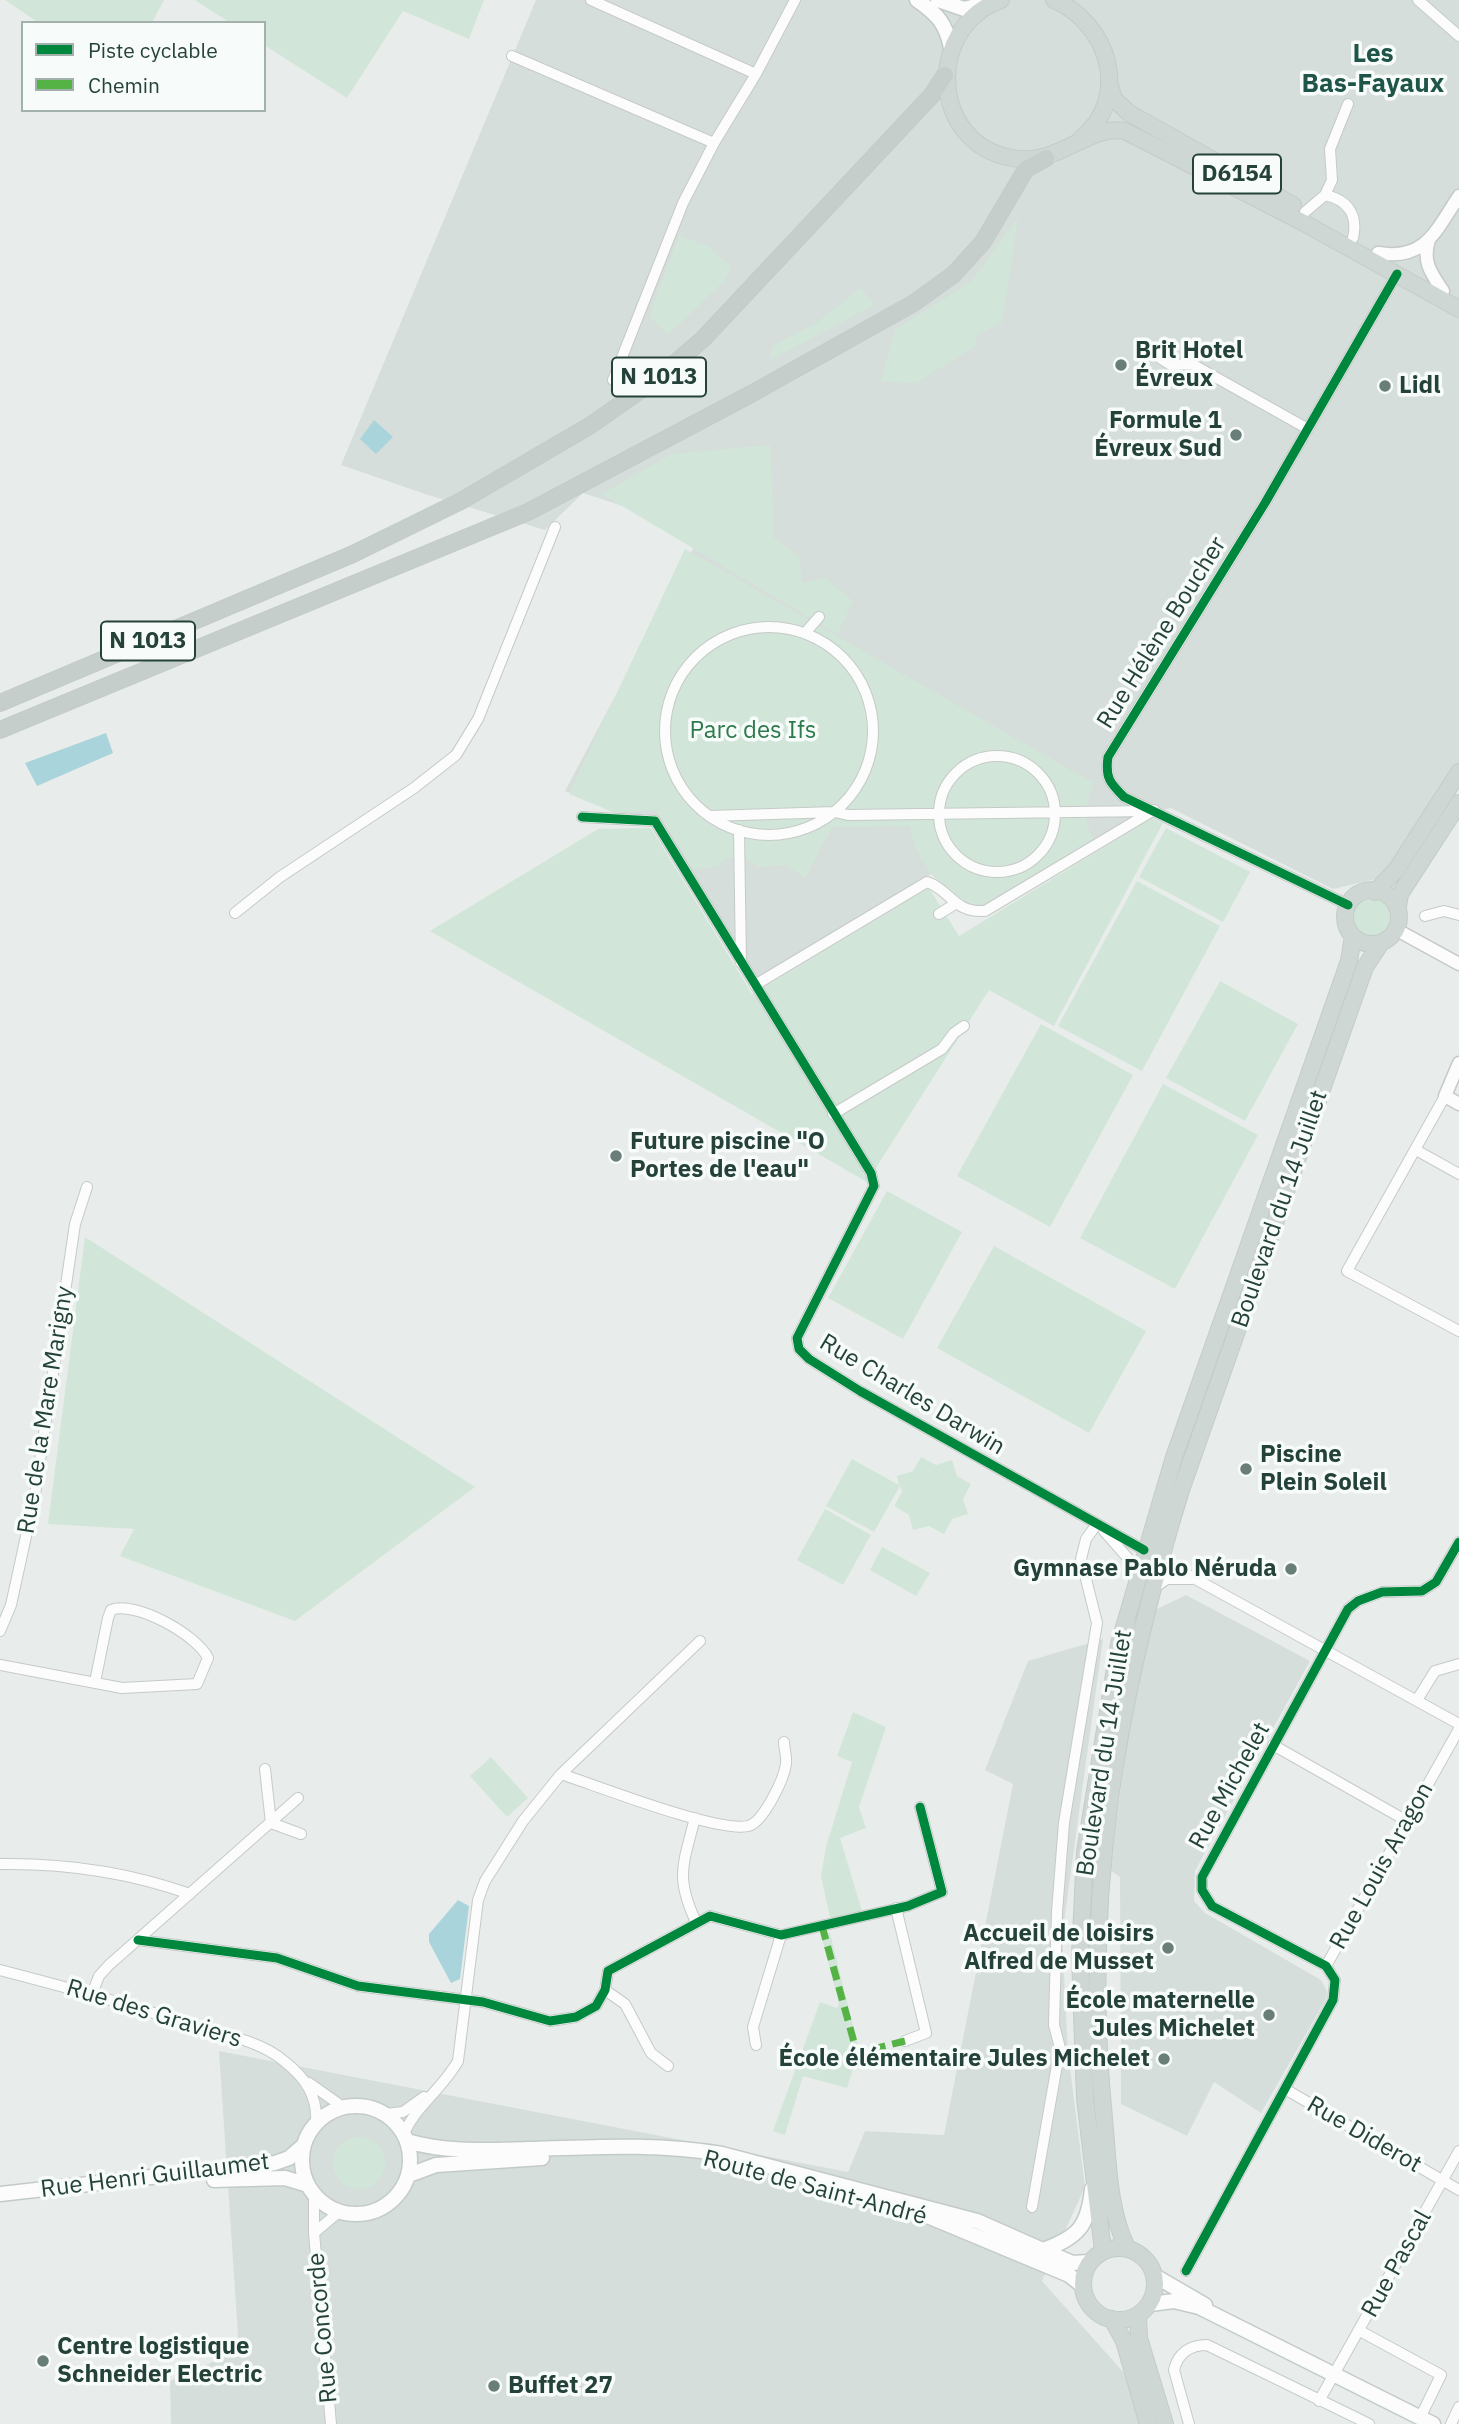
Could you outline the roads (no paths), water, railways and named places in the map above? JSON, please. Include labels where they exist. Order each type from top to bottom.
[{"type":"highway","name":"N 1013","points":[[0,703],[353,554],[473,495],[591,425],[655,380],[721,321],[932,95],[945,75]]},
{"type":"highway","name":"N 1013","points":[[0,730],[528,512],[795,370],[914,303],[954,274],[983,242],[1026,169],[1046,158]]},
{"type":"main road","points":[[916,0],[938,15],[945,26],[951,48]]},
{"type":"main road","points":[[938,0],[964,9],[999,1]]},
{"type":"main road","points":[[999,1],[978,12],[961,28],[951,48],[945,75],[951,108],[969,136],[996,154],[1013,159],[1046,158],[1072,146]]},
{"type":"main road","name":"D6154","points":[[1063,2],[1089,23],[1103,45],[1114,99],[1129,113],[1459,298]]},
{"type":"main road","name":"D6154","points":[[1072,146],[1098,119],[1109,83]]},
{"type":"main road","name":"D6154","points":[[1072,146],[1095,134],[1119,130],[1136,135],[1459,309]]},
{"type":"main road","points":[[1348,905],[1356,895],[1375,891],[1396,870],[1459,772]]},
{"type":"main road","points":[[1397,930],[1400,894],[1459,803]]},
{"type":"main road","points":[[1375,891],[1398,906]]},
{"type":"main road","name":"Boulevard du 14 Juillet","points":[[1126,2248],[1117,2224],[1101,2088],[1098,2022],[1099,1904],[1113,1766],[1129,1675],[1150,1591],[1156,1551],[1183,1430],[1349,961],[1353,936],[1345,920],[1348,905]]},
{"type":"main road","name":"Boulevard du 14 Juillet","points":[[1104,2251],[1085,2098],[1080,1956],[1085,1852],[1109,1698],[1135,1584],[1156,1551],[1365,967],[1381,943],[1397,930]]},
{"type":"main road","points":[[1353,936],[1381,943]]},
{"type":"main road","points":[[368,2107],[386,2115],[405,2137],[409,2175],[398,2194],[386,2205],[368,2213],[340,2211],[311,2189],[303,2165],[304,2145],[316,2124],[343,2108],[368,2107]]},
{"type":"main road","name":"Route de Saint-André","points":[[405,2137],[430,2148],[460,2150],[638,2147],[686,2148],[722,2154],[965,2218],[1072,2263],[1089,2262]]},
{"type":"main road","name":"Rue Henri Guillaumet","points":[[0,2194],[275,2163],[289,2158],[304,2145]]},
{"type":"main road","name":"Route de Saint-André","points":[[409,2175],[436,2165],[476,2161],[677,2154],[713,2157],[908,2209],[1069,2275],[1083,2286]]},
{"type":"main road","points":[[1043,2250],[1067,2240],[1084,2223],[1089,2213],[1094,2170]]},
{"type":"main road","name":"Rue Henri Guillaumet","points":[[0,2200],[194,2181],[272,2177],[311,2189]]},
{"type":"main road","points":[[1148,2424],[1124,2341],[1112,2319],[1089,2305],[1083,2286],[1089,2262],[1104,2251],[1126,2248],[1144,2256],[1155,2276],[1156,2290],[1144,2309],[1139,2338],[1165,2424]]},
{"type":"main road","points":[[1155,2276],[1200,2300],[1216,2315]]},
{"type":"main road","points":[[1112,2319],[1131,2318],[1144,2309],[1174,2301],[1216,2315],[1427,2421]]},
{"type":"street","points":[[591,0],[756,74]]},
{"type":"street","points":[[612,380],[683,203],[795,0]]},
{"type":"street","points":[[1418,0],[1459,36]]},
{"type":"street","points":[[512,56],[714,143]]},
{"type":"street","points":[[1305,212],[1325,195],[1332,180],[1329,149],[1348,104]]},
{"type":"street","points":[[1325,195],[1343,202],[1353,214],[1356,223],[1353,238]]},
{"type":"street","points":[[1443,290],[1427,265],[1426,255],[1429,240],[1459,196]]},
{"type":"street","points":[[1378,253],[1404,256],[1429,240]]},
{"type":"street","name":"Rue Hélène Boucher","points":[[1348,905],[1124,797],[1108,781],[1108,757],[1308,429],[1397,274]]},
{"type":"street","points":[[1160,358],[1171,365],[1192,364],[1308,429]]},
{"type":"street","points":[[235,913],[280,877],[422,782],[456,755],[478,719],[555,527]]},
{"type":"street","points":[[805,633],[819,617]]},
{"type":"street","points":[[761,627],[805,633],[836,651],[849,664],[864,687],[872,713],[872,750],[867,768],[859,784],[835,812],[813,825],[789,833],[755,834],[739,830],[709,816],[683,789],[668,755],[665,726],[677,683],[695,659],[732,634],[761,627]]},
{"type":"street","points":[[996,755],[1012,757],[1038,772],[1047,784],[1055,813],[1050,839],[1034,859],[1010,871],[997,872],[971,867],[960,860],[944,839],[938,814],[943,792],[955,772],[981,757],[996,755]]},
{"type":"street","points":[[709,816],[835,812],[848,815],[1153,810]]},
{"type":"street","points":[[755,985],[927,882],[935,885],[955,904],[974,912],[994,907],[1153,810]]},
{"type":"street","name":"Rue Charles Darwin","points":[[582,817],[655,821],[871,1173],[874,1186],[797,1338],[799,1349],[809,1359],[860,1391],[1100,1525]]},
{"type":"street","points":[[739,830],[741,964]]},
{"type":"street","points":[[939,914],[955,904]]},
{"type":"street","points":[[1425,916],[1444,911],[1459,915]]},
{"type":"street","points":[[1397,930],[1459,964]]},
{"type":"street","points":[[833,1114],[942,1049],[954,1033],[964,1026]]},
{"type":"street","points":[[1459,1063],[1416,1150],[1347,1271],[1459,1331]]},
{"type":"street","points":[[1445,1096],[1459,1104]]},
{"type":"street","points":[[1416,1150],[1459,1174]]},
{"type":"street","name":"Rue de la Mare Marigny","points":[[0,1631],[11,1605],[35,1495],[75,1224],[87,1187]]},
{"type":"street","points":[[1100,1525],[1174,1560],[1187,1579]]},
{"type":"street","points":[[1100,1525],[1106,1536],[1133,1564],[1135,1584]]},
{"type":"street","points":[[1032,2207],[1060,2048],[1054,2025],[1064,1823],[1097,1623],[1081,1559],[1086,1539],[1100,1525]]},
{"type":"street","name":"Rue Michelet","points":[[1326,1966],[1212,1906],[1202,1890],[1202,1877],[1348,1609],[1359,1601],[1382,1592],[1422,1591],[1436,1582],[1459,1542]]},
{"type":"street","points":[[1156,1551],[1187,1579],[1273,1620],[1326,1652],[1417,1700],[1459,1727]]},
{"type":"street","points":[[1150,1591],[1167,1579],[1187,1579]]},
{"type":"street","points":[[0,1665],[122,1688],[197,1684],[208,1658],[202,1646],[180,1632],[147,1613],[121,1606],[111,1610],[108,1618],[95,1682]]},
{"type":"street","points":[[405,2137],[410,2119],[458,2061],[478,1900],[485,1881],[523,1821],[561,1774],[699,1641]]},
{"type":"street","points":[[1417,1700],[1435,1671],[1459,1664]]},
{"type":"street","name":"Rue Louis Aragon","points":[[1326,1966],[1459,1727]]},
{"type":"street","points":[[561,1774],[695,1818],[734,1828],[752,1826],[765,1814],[786,1764],[784,1742]]},
{"type":"street","points":[[1273,1745],[1406,1821]]},
{"type":"street","points":[[265,1769],[271,1823]]},
{"type":"street","points":[[92,1994],[99,1976],[298,1798]]},
{"type":"street","points":[[138,1940],[277,1958],[358,1986],[466,2000],[550,2021],[564,2021],[596,2006],[605,1990],[607,1971],[710,1916],[781,1935],[896,1908],[942,1892],[920,1807]]},
{"type":"street","points":[[695,1818],[681,1872],[683,1894],[696,1922]]},
{"type":"street","points":[[271,1823],[301,1834]]},
{"type":"street","points":[[0,1864],[45,1864],[105,1870],[190,1894]]},
{"type":"street","points":[[896,1908],[926,2034],[905,2041]]},
{"type":"street","points":[[755,2045],[753,2027],[781,1935]]},
{"type":"street","points":[[1186,2271],[1333,2000],[1335,1980],[1326,1966]]},
{"type":"street","name":"Rue des Graviers","points":[[0,1970],[92,1994],[259,2046],[285,2062],[299,2076],[343,2108]]},
{"type":"street","points":[[605,1990],[625,2004],[651,2053],[668,2066]]},
{"type":"street","points":[[299,2076],[316,2099],[316,2124]]},
{"type":"street","points":[[386,2115],[404,2112],[438,2086]]},
{"type":"street","name":"Rue Diderot","points":[[1285,2090],[1459,2190]]},
{"type":"street","name":"Rue Pascal","points":[[1319,2401],[1459,2151]]},
{"type":"street","name":"Rue Concorde","points":[[311,2189],[331,2424]]},
{"type":"street","points":[[314,2233],[340,2211]]},
{"type":"street","points":[[1360,2331],[1441,2375],[1427,2421]]},
{"type":"street","points":[[1189,2424],[1174,2370],[1186,2350],[1196,2345],[1214,2348],[1369,2424]]},
{"type":"street","points":[[1451,2424],[1459,2407]]},
{"type":"water","points":[[374,420],[393,437],[376,454],[360,439]]},
{"type":"water","points":[[106,733],[113,753],[37,786],[25,763]]},
{"type":"water","points":[[458,1900],[469,1906],[460,1979],[451,1983],[429,1942],[429,1934]]},
{"type":"place","name":"Brit Hotel Évreux","points":[[1121,365]]},
{"type":"place","name":"Lidl","points":[[1385,386]]},
{"type":"place","name":"Formule 1 Évreux Sud","points":[[1236,435]]},
{"type":"place","name":"Future piscine \"O Portes de l'eau\"","points":[[616,1156]]},
{"type":"place","name":"Piscine Plein Soleil","points":[[1246,1469]]},
{"type":"place","name":"Gymnase Pablo Néruda","points":[[1291,1569]]},
{"type":"place","name":"Accueil de loisirs Alfred de Musset","points":[[1168,1948]]},
{"type":"place","name":"École maternelle Jules Michelet","points":[[1269,2015]]},
{"type":"place","name":"École élémentaire Jules Michelet","points":[[1164,2059]]},
{"type":"place","name":"Centre logistique Schneider Electric","points":[[43,2361]]},
{"type":"place","name":"Buffet 27","points":[[494,2386]]},
{"type":"district","name":"Les Bas-Fayaux","points":[[1373,69]]},
{"type":"park label","name":"Parc des Ifs","points":[[753,731]]}]
